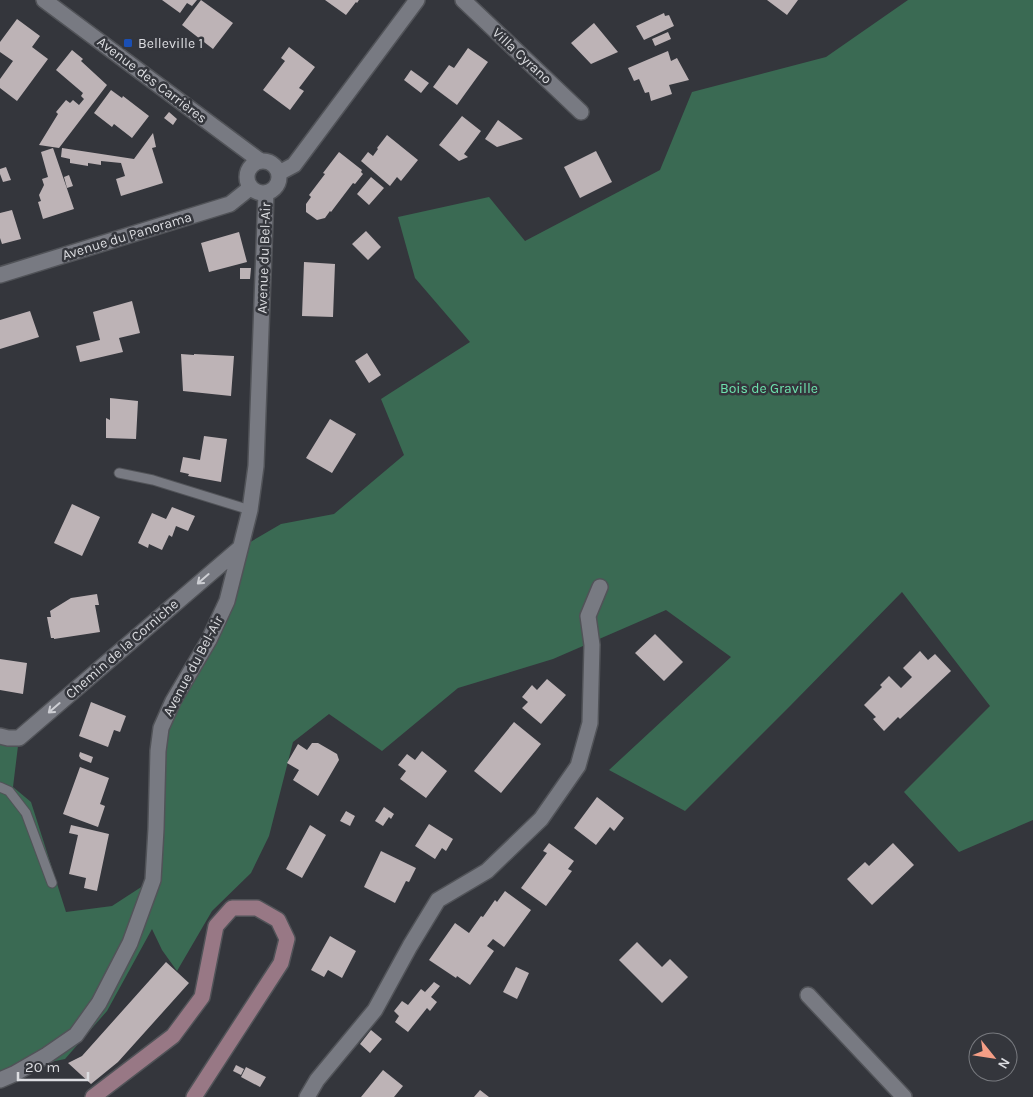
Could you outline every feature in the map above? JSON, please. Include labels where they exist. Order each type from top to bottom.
[{"type":"street","name":"Avenue des Carrières","points":[[44,0],[259,160]]},
{"type":"street","points":[[279,173],[294,165],[418,0]]},
{"type":"street","name":"Villa Cyrano","points":[[463,0],[581,112]]},
{"type":"street","points":[[259,160],[268,161],[275,166],[279,173],[279,182],[274,190],[266,193],[258,193],[250,188],[246,181],[246,172],[251,164],[259,160]]},
{"type":"street","name":"Avenue du Panorama","points":[[0,275],[230,204],[250,188]]},
{"type":"street","name":"Avenue du Bel-Air","points":[[0,1080],[30,1065],[76,1035],[99,1003],[130,943],[152,880],[156,829],[158,751],[161,728],[173,701],[209,640],[227,601],[250,510],[256,466],[266,193]]},
{"type":"street","name":"Chemin de la Corniche","points":[[0,736],[19,738],[240,548]]},
{"type":"street","points":[[307,1097],[317,1080],[375,1010],[438,900],[487,871],[541,819],[578,766],[590,723],[592,645],[588,616],[600,587]]},
{"type":"street","points":[[94,1097],[173,1036],[202,997],[216,926],[232,908],[257,908],[278,920],[287,939],[282,963],[194,1097]]},
{"type":"street","points":[[808,995],[904,1097]]},
{"type":"lane","points":[[119,473],[153,480],[250,510]]},
{"type":"lane","points":[[0,787],[9,791],[26,812],[52,883]]},
{"type":"green space","name":"Bois de Graville","points":[[908,0],[1033,0],[1033,820],[959,852],[904,792],[990,706],[902,592],[685,811],[609,770],[731,657],[666,610],[553,659],[458,688],[382,751],[329,714],[293,742],[269,836],[251,873],[212,911],[177,971],[162,950],[152,929],[107,1011],[65,1059],[2,1072],[0,1075],[0,743],[18,746],[13,787],[31,802],[66,912],[112,906],[152,880],[158,751],[209,640],[240,548],[281,524],[334,514],[404,455],[381,399],[470,342],[415,278],[398,217],[489,197],[525,241],[660,170],[692,92],[826,57]]},
{"type":"building","points":[[162,0],[197,0],[192,6],[187,3],[180,13]]},
{"type":"building","points":[[201,0],[233,23],[213,49],[182,25]]},
{"type":"building","points":[[325,0],[359,0],[346,15]]},
{"type":"building","points":[[767,0],[798,0],[787,15]]},
{"type":"building","points":[[664,13],[665,16],[669,15],[674,26],[644,40],[636,26]]},
{"type":"building","points":[[17,19],[40,36],[32,47],[48,59],[17,101],[0,88],[0,79],[13,61],[0,52],[0,42]]},
{"type":"building","points":[[594,23],[618,52],[591,64],[571,43]]},
{"type":"building","points":[[668,32],[671,39],[655,46],[652,39]]},
{"type":"building","points":[[289,47],[315,67],[299,88],[304,91],[290,110],[263,90],[285,61],[281,58]]},
{"type":"building","points":[[468,48],[488,62],[457,105],[433,87],[449,65],[454,68]]},
{"type":"building","points":[[72,50],[107,85],[59,148],[39,145],[58,114],[56,112],[66,100],[70,103],[73,100],[79,105],[84,99],[81,96],[83,93],[56,70]]},
{"type":"building","points":[[668,51],[671,61],[677,58],[689,80],[669,85],[672,94],[651,101],[649,92],[645,93],[639,79],[634,81],[628,68]]},
{"type":"building","points":[[411,70],[429,83],[421,93],[404,80]]},
{"type":"building","points":[[111,90],[122,98],[123,96],[149,116],[132,138],[114,124],[112,127],[94,113]]},
{"type":"building","points":[[169,112],[177,119],[173,125],[164,118]]},
{"type":"building","points":[[462,116],[481,131],[464,154],[468,157],[459,161],[439,145]]},
{"type":"building","points":[[498,120],[523,139],[497,147],[485,139]]},
{"type":"building","points":[[153,133],[156,147],[152,148],[163,183],[121,196],[116,179],[125,176],[121,163],[101,161],[101,165],[88,163],[88,166],[70,163],[70,159],[61,157],[62,148],[134,159]]},
{"type":"building","points":[[387,135],[418,160],[401,181],[397,177],[390,186],[361,161],[368,152],[373,156]]},
{"type":"building","points":[[53,148],[74,209],[43,219],[38,202],[41,201],[39,195],[44,185],[42,179],[48,177],[41,152]]},
{"type":"building","points":[[596,151],[612,182],[580,198],[564,167]]},
{"type":"building","points":[[339,152],[362,170],[363,174],[355,184],[353,183],[325,218],[317,220],[306,212],[306,204],[311,197],[309,195]]},
{"type":"building","points":[[6,167],[11,180],[3,182],[0,169]]},
{"type":"building","points":[[69,175],[73,186],[67,188],[64,177]]},
{"type":"building","points":[[371,177],[384,188],[369,205],[357,194]]},
{"type":"building","points":[[12,210],[21,239],[2,244],[0,238],[0,213]]},
{"type":"building","points":[[366,231],[381,247],[368,260],[352,244]]},
{"type":"building","points":[[239,232],[247,262],[209,272],[201,243]]},
{"type":"building","points":[[304,262],[335,264],[333,317],[302,316]]},
{"type":"building","points":[[240,268],[251,268],[250,279],[240,279]]},
{"type":"building","points":[[132,301],[140,333],[119,338],[123,352],[80,362],[76,346],[100,340],[93,312]]},
{"type":"building","points":[[30,311],[39,337],[0,349],[0,320]]},
{"type":"building","points":[[367,353],[381,375],[369,383],[355,361]]},
{"type":"building","points":[[181,354],[234,356],[231,396],[183,391]]},
{"type":"building","points":[[110,398],[138,401],[136,439],[106,438],[106,418],[110,420]]},
{"type":"building","points":[[330,419],[356,434],[332,473],[306,458]]},
{"type":"building","points":[[204,436],[227,439],[221,482],[188,476],[189,474],[180,472],[183,457],[200,460]]},
{"type":"building","points":[[72,504],[100,517],[82,556],[54,543]]},
{"type":"building","points":[[172,507],[195,516],[188,531],[176,526],[172,537],[169,535],[162,550],[149,544],[148,548],[138,543],[152,513],[166,519]]},
{"type":"building","points":[[97,594],[99,605],[95,605],[100,632],[51,638],[47,617],[51,617],[50,611],[71,598]]},
{"type":"building","points":[[655,634],[683,662],[664,681],[635,653]]},
{"type":"building","points":[[920,651],[928,660],[935,654],[951,671],[900,719],[898,717],[884,731],[873,719],[876,717],[864,705],[882,687],[880,685],[889,676],[901,688],[912,677],[903,668]]},
{"type":"building","points":[[0,659],[27,663],[23,694],[0,690]]},
{"type":"building","points":[[547,679],[566,695],[541,724],[522,708],[528,702],[522,697],[532,685],[537,690]]},
{"type":"building","points":[[91,702],[126,716],[120,732],[114,730],[108,747],[79,736]]},
{"type":"building","points":[[514,722],[541,744],[501,793],[474,771]]},
{"type":"building","points":[[312,743],[318,743],[337,754],[339,760],[318,796],[293,780],[299,770],[287,763],[298,744],[307,750]]},
{"type":"building","points":[[422,751],[447,771],[426,798],[400,779],[406,771],[398,765],[407,754],[415,760]]},
{"type":"building","points":[[80,752],[93,757],[91,763],[81,759],[79,756]]},
{"type":"building","points":[[80,767],[109,778],[100,804],[105,806],[98,827],[63,814]]},
{"type":"building","points":[[597,797],[624,818],[614,831],[610,827],[596,845],[574,828]]},
{"type":"building","points":[[384,807],[394,814],[391,819],[389,817],[383,826],[375,821]]},
{"type":"building","points":[[346,811],[355,816],[350,826],[340,821]]},
{"type":"building","points":[[429,824],[453,839],[446,851],[442,848],[435,859],[415,846]]},
{"type":"building","points":[[71,825],[109,834],[97,891],[84,888],[86,878],[69,874],[78,835],[69,833]]},
{"type":"building","points":[[310,825],[326,835],[302,878],[286,869]]},
{"type":"building","points":[[549,843],[574,861],[568,869],[572,871],[546,906],[521,888],[547,853],[543,851]]},
{"type":"building","points":[[893,843],[914,865],[872,905],[847,879],[865,862],[869,866]]},
{"type":"building","points":[[381,851],[416,868],[409,882],[406,881],[395,903],[364,887]]},
{"type":"building","points":[[505,891],[531,910],[504,947],[493,939],[487,946],[494,951],[470,985],[429,960],[455,923],[469,933],[481,916],[483,917],[495,900],[497,902]]},
{"type":"building","points":[[330,936],[356,951],[342,978],[328,970],[324,977],[311,970]]},
{"type":"building","points":[[637,942],[662,967],[670,959],[688,977],[662,1003],[619,960]]},
{"type":"building","points":[[166,962],[189,983],[118,1062],[91,1084],[68,1063],[82,1056]]},
{"type":"building","points":[[516,967],[529,973],[517,999],[503,992]]},
{"type":"building","points":[[434,982],[440,986],[431,997],[437,1002],[430,1011],[427,1008],[408,1032],[395,1022],[399,1016],[394,1011],[402,1001],[408,1005],[421,989],[425,992]]},
{"type":"building","points":[[371,1030],[382,1039],[370,1053],[360,1044]]},
{"type":"building","points":[[236,1065],[244,1069],[241,1075],[233,1071]]},
{"type":"building","points":[[246,1067],[266,1077],[260,1087],[241,1077]]},
{"type":"building","points":[[383,1070],[403,1086],[394,1097],[361,1097]]},
{"type":"building","points":[[480,1090],[489,1097],[474,1097]]},
{"type":"place","name":"Belleville 1","points":[[128,43]]}]
